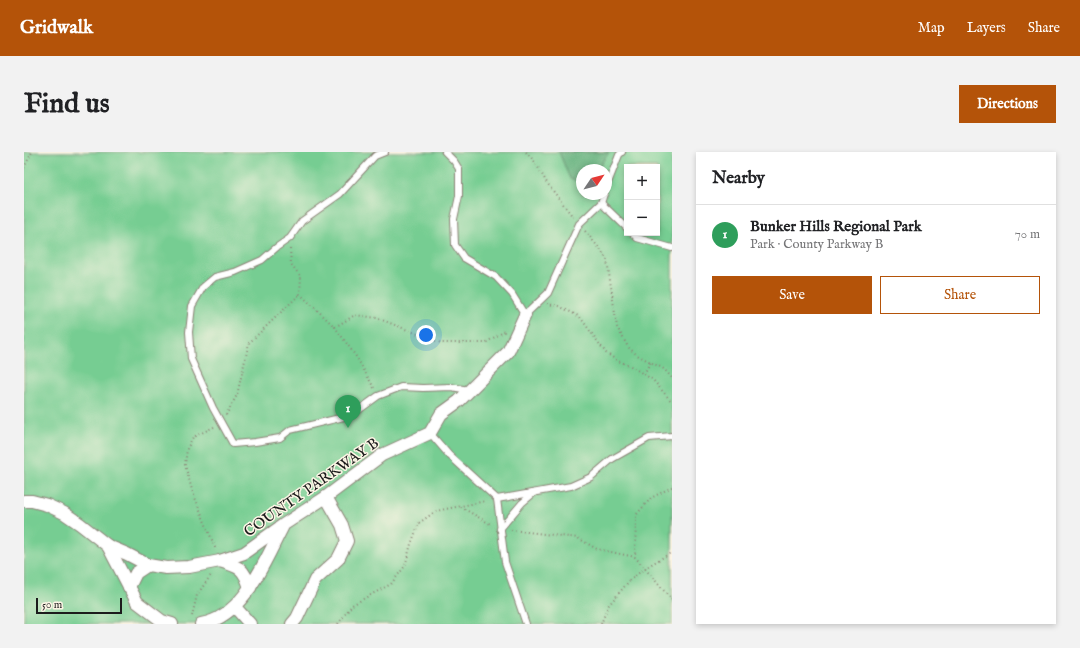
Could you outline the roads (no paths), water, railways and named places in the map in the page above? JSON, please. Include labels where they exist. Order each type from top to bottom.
[{"type":"street","points":[[430,433],[440,414],[459,401],[508,352],[525,315]]},
{"type":"street","name":"COUNTY PARKWAY B","points":[[27,499],[47,505],[64,513],[108,546],[148,565],[166,568],[189,568],[220,561],[244,553],[326,497],[382,455],[430,433]]},
{"type":"street","points":[[292,624],[297,618],[315,580],[338,559],[347,541],[342,525],[326,497]]},
{"type":"street","points":[[197,620],[212,622],[235,607],[250,588],[283,525]]},
{"type":"street","name":"COUNTY PARKWAY B","points":[[108,546],[137,602],[162,621],[172,624]]},
{"type":"street","points":[[220,561],[235,565],[246,573],[250,588]]},
{"type":"street","points":[[129,587],[136,573],[148,565]]},
{"type":"street","points":[[235,607],[250,624]]},
{"type":"lane","points":[[385,152],[375,156],[340,194],[302,221],[290,238],[262,260],[235,272],[216,277],[203,287],[192,306],[189,332],[191,359],[213,408],[232,444],[280,438],[290,430],[352,415],[378,396],[401,386],[423,388],[451,387],[469,390]]},
{"type":"lane","points":[[445,152],[454,161],[459,169],[459,196],[454,219],[455,245],[464,258],[496,277],[512,294],[525,315],[548,293],[579,224],[601,203],[602,200]]},
{"type":"lane","points":[[612,173],[619,155],[622,152]]},
{"type":"lane","points":[[601,203],[624,225]]},
{"type":"lane","points":[[635,236],[637,238],[672,248]]},
{"type":"lane","points":[[430,433],[449,454],[497,498],[504,562],[526,624]]},
{"type":"lane","points":[[497,498],[571,486],[591,477],[612,459],[649,438],[672,436]]},
{"type":"lane","points":[[500,529],[522,503],[535,493]]},
{"type":"place","name":"Bunker Hills Regional Park","points":[[348,428]]}]
